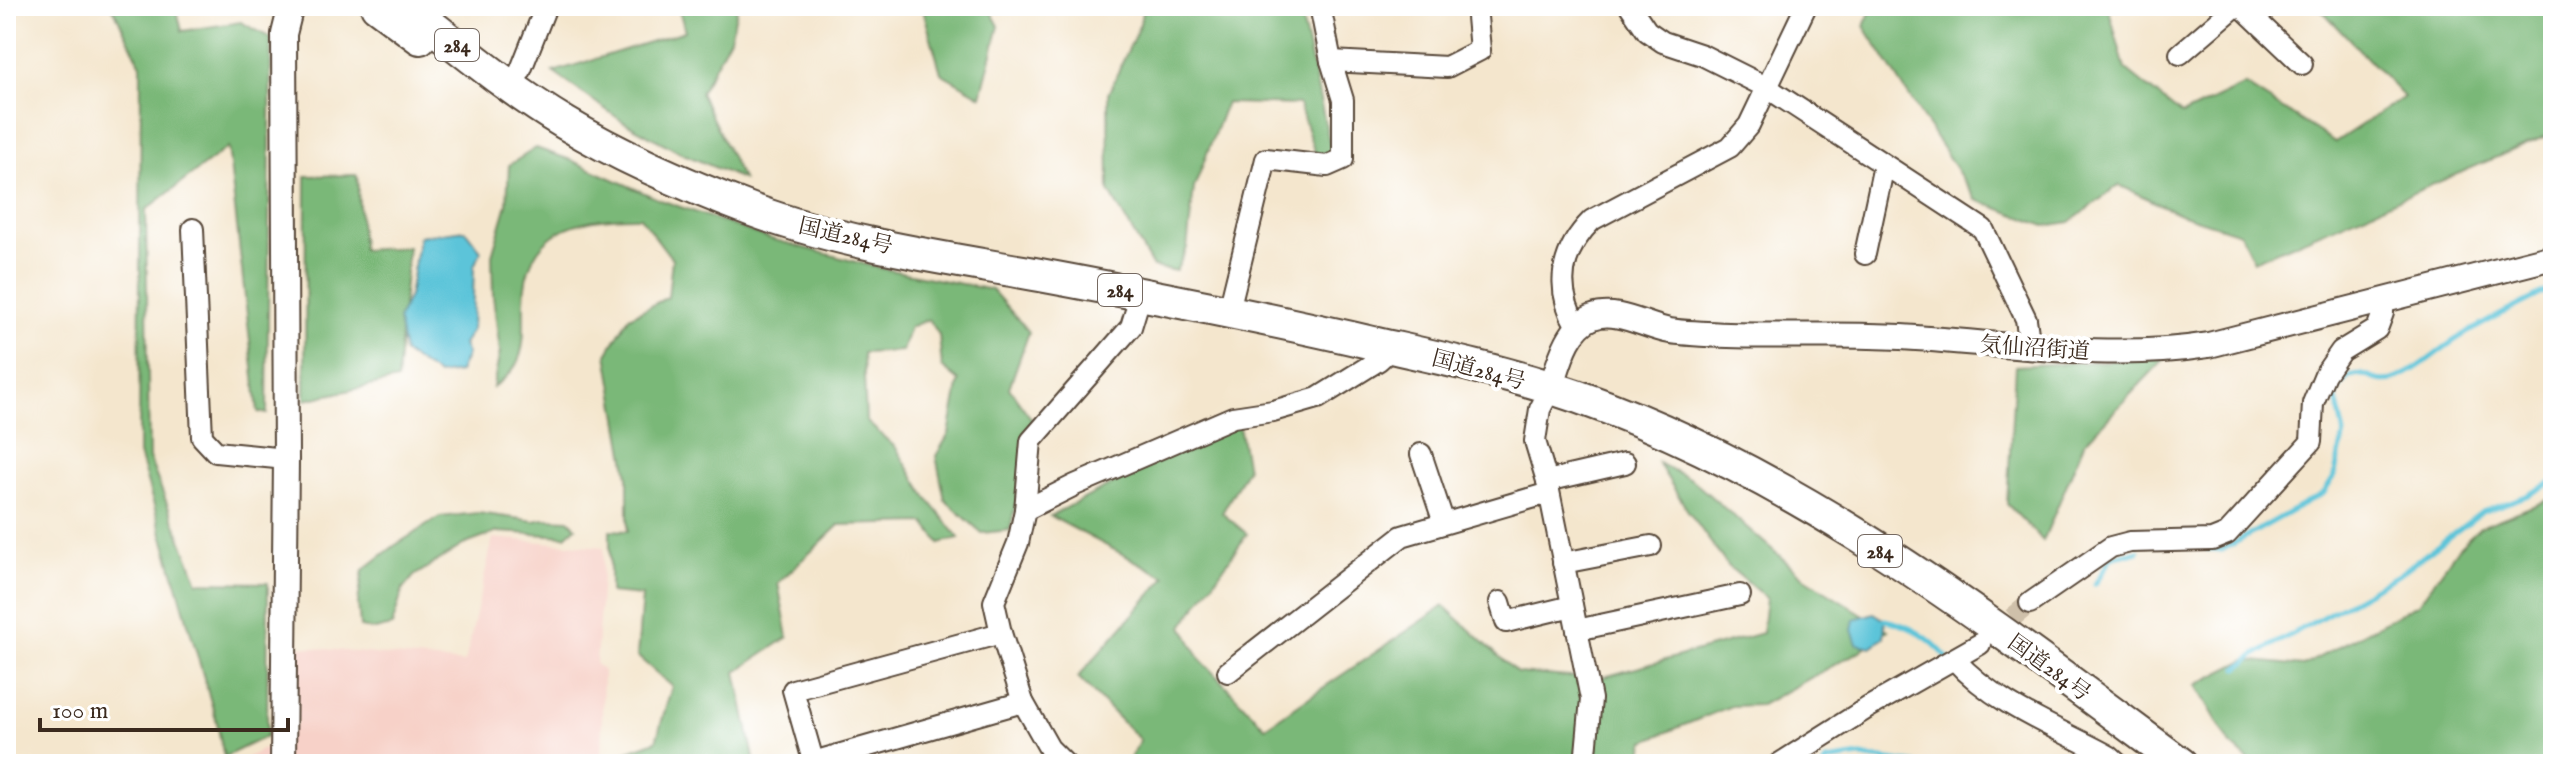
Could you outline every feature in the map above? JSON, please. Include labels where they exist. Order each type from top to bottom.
[{"type":"highway","name":"国道284号","points":[[377,6],[561,135],[608,159],[691,185]]},
{"type":"highway","name":"国道284号","points":[[406,6],[507,84],[565,123],[641,163],[753,210],[807,227],[928,254],[1229,310],[1393,347],[1551,388],[1658,428],[1795,499],[1959,601],[2181,764]]},
{"type":"street","points":[[283,764],[286,459],[284,34],[291,6]]},
{"type":"street","points":[[1229,310],[1266,159],[1327,166],[1343,159],[1343,100],[1320,6]]},
{"type":"street","points":[[1331,61],[1447,67],[1480,50],[1476,6]]},
{"type":"street","points":[[1630,6],[1647,31],[1663,42],[1702,55],[1766,87],[1983,229],[2026,319],[2030,348]]},
{"type":"street","points":[[1585,764],[1591,699],[1548,487],[1535,441],[1540,409],[1577,327],[1568,311],[1563,276],[1575,237],[1592,220],[1730,147],[1749,125],[1806,6]]},
{"type":"street","points":[[2180,54],[2238,6],[2302,64]]},
{"type":"street","points":[[507,84],[520,72],[549,7]]},
{"type":"street","points":[[1865,254],[1884,165]]},
{"type":"street","points":[[193,229],[202,437],[216,452],[286,459]]},
{"type":"street","name":"気仙沼街道","points":[[1577,327],[1594,317],[1611,316],[1668,331],[1762,337],[1882,336],[2117,353],[2167,351],[2209,345],[2553,257]]},
{"type":"street","points":[[1065,764],[1049,748],[1023,702],[994,602],[1018,543],[1025,510],[1031,441],[1131,327],[1141,294]]},
{"type":"street","points":[[2030,603],[2111,547],[2130,542],[2212,540],[2227,534],[2311,442],[2313,403],[2325,374],[2341,351],[2377,329],[2383,313],[2383,300]]},
{"type":"street","points":[[1025,510],[1075,485],[1233,417],[1273,411],[1318,398],[1379,360],[1393,347]]},
{"type":"street","points":[[1421,454],[1444,523]]},
{"type":"street","points":[[1228,672],[1402,536],[1625,463]]},
{"type":"street","points":[[1563,563],[1651,546]]},
{"type":"street","points":[[1577,630],[1740,595]]},
{"type":"street","points":[[1500,602],[1506,622],[1572,606]]},
{"type":"street","points":[[1001,633],[793,690],[814,763],[1023,702]]},
{"type":"street","points":[[1779,764],[1869,707],[1980,644]]},
{"type":"street","points":[[1955,660],[1997,696],[2109,756],[2118,764]]},
{"type":"shaded area","points":[[493,538],[604,547],[596,664],[603,671],[601,764],[234,764],[263,749],[297,723],[296,646],[465,663]]},
{"type":"green space","points":[[112,6],[176,6],[182,31],[241,22],[271,38],[267,414],[258,412],[228,147],[146,210],[149,458],[198,582],[268,583],[267,736],[224,757],[217,723],[139,454],[141,65]]},
{"type":"green space","points":[[678,6],[738,6],[730,38],[700,93],[742,179],[681,153],[622,121],[553,72],[685,31]]},
{"type":"green space","points":[[922,6],[988,6],[999,26],[981,96],[941,73]]},
{"type":"green space","points":[[1143,6],[1299,6],[1335,167],[1315,153],[1299,105],[1226,103],[1194,188],[1187,248],[1176,271],[1153,267],[1109,191],[1108,94],[1140,24]]},
{"type":"green space","points":[[1873,6],[2108,6],[2125,69],[2182,115],[2245,85],[2335,142],[2404,97],[2318,6],[2553,6],[2553,133],[2254,261],[2240,233],[2180,214],[2119,185],[2070,222],[2045,226],[1976,200],[1864,26]]},
{"type":"green space","points":[[536,148],[658,199],[771,239],[875,267],[992,290],[1029,332],[1009,388],[1033,421],[1010,530],[982,533],[945,500],[936,456],[949,434],[959,381],[942,367],[939,335],[929,319],[910,327],[902,351],[863,353],[866,421],[896,448],[927,498],[959,538],[940,543],[925,523],[839,525],[778,583],[788,637],[736,672],[754,758],[745,764],[609,764],[609,758],[656,741],[672,686],[637,656],[642,596],[610,593],[610,530],[628,531],[628,476],[607,354],[629,317],[668,297],[672,259],[640,217],[597,219],[560,231],[545,242],[534,257],[527,276],[524,338],[519,359],[505,378],[493,387],[500,352],[492,255],[507,204],[509,165]]},
{"type":"green space","points":[[357,175],[362,250],[408,247],[397,380],[305,400],[306,176]]},
{"type":"green space","points":[[2165,358],[2084,443],[2043,541],[2007,504],[2015,366]]},
{"type":"green space","points":[[1238,420],[1247,469],[1222,513],[1247,534],[1183,626],[1200,659],[1265,727],[1444,606],[1517,673],[1597,679],[1762,633],[1766,598],[1727,565],[1658,463],[1691,479],[1805,578],[1888,630],[1860,651],[1761,705],[1731,706],[1645,741],[1642,764],[1577,764],[1574,760],[1573,764],[1127,764],[1140,740],[1078,677],[1166,577],[1050,516]]},
{"type":"green space","points":[[2548,500],[2553,504],[2553,764],[2253,764],[2231,745],[2196,685],[2245,660],[2303,666],[2418,604],[2459,547],[2480,527]]},
{"type":"green space","points":[[478,513],[535,521],[569,520],[576,527],[566,536],[498,532],[463,545],[414,576],[403,589],[392,626],[375,630],[360,627],[358,602],[363,570],[440,517]]},
{"type":"water","points":[[465,230],[481,251],[474,266],[472,329],[463,345],[467,354],[459,372],[438,375],[404,353],[398,319],[409,296],[419,236]]},
{"type":"water","points":[[1874,613],[1885,620],[1884,638],[1871,647],[1857,644],[1852,630],[1854,619]]},
{"type":"waterway","points":[[2208,549],[2222,550],[2324,493],[2334,477],[2344,434],[2335,394],[2344,382],[2359,374],[2388,381],[2398,378],[2471,330],[2553,288]]},
{"type":"waterway","points":[[2238,668],[2258,653],[2398,575],[2482,512],[2553,482]]},
{"type":"waterway","points":[[2095,584],[2111,558],[2138,551]]},
{"type":"waterway","points":[[1885,620],[1919,633],[1947,658]]},
{"type":"waterway","points":[[1824,764],[1826,761],[1861,756],[1917,764]]},
{"type":"waterway","points":[[1976,764],[1980,759]]},
{"type":"tunnel","points":[[1989,637],[2030,603]]}]
